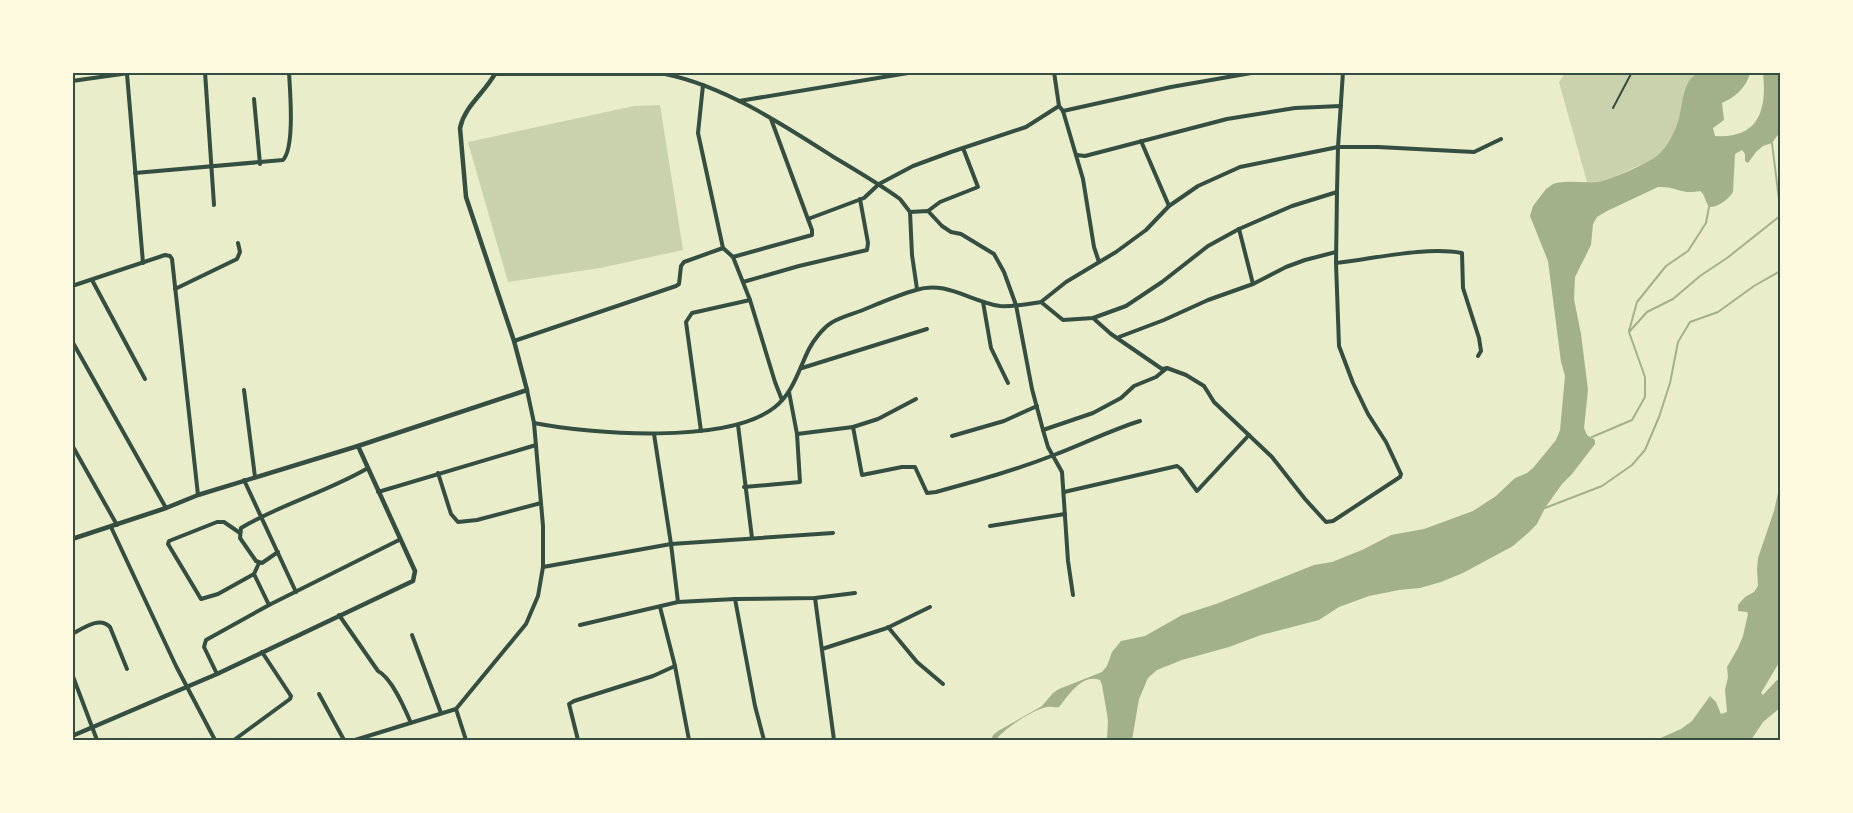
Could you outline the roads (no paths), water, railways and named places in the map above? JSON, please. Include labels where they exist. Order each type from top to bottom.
[{"type":"street","points":[[72,81],[136,72]]},
{"type":"street","points":[[205,72],[214,205]]},
{"type":"street","points":[[135,173],[280,162],[286,158],[288,153],[292,118],[289,72]]},
{"type":"street","points":[[738,101],[914,72]]},
{"type":"street","points":[[1054,72],[1059,106],[1063,112],[1083,179],[1094,247],[1099,262]]},
{"type":"street","points":[[1063,112],[1171,87],[1257,72]]},
{"type":"street","points":[[1093,318],[1111,334],[1162,369],[1168,368],[1186,375],[1204,386],[1214,402],[1272,457],[1326,522],[1329,522],[1400,477],[1400,471],[1386,442],[1368,414],[1353,383],[1339,346],[1336,252],[1338,147],[1343,72]]},
{"type":"street","points":[[355,740],[370,738],[456,709],[526,624],[538,596],[543,567],[541,503],[534,423],[514,341],[466,196],[460,128],[462,118],[468,108],[496,73],[666,74],[682,77],[738,101],[771,119],[900,198],[910,212],[912,255],[917,289]]},
{"type":"street","points":[[127,74],[143,263]]},
{"type":"street","points":[[703,85],[698,133],[724,248],[734,257],[750,300],[774,382],[782,400]]},
{"type":"street","points":[[254,99],[260,164]]},
{"type":"street","points":[[808,218],[852,204],[864,198],[879,184],[913,166],[1026,126],[1059,106]]},
{"type":"street","points":[[1077,156],[1085,156],[1227,119],[1268,111],[1341,106]]},
{"type":"street","points":[[734,257],[812,235],[808,218],[771,119]]},
{"type":"street","points":[[534,423],[595,432],[654,434],[738,426],[760,417],[782,400],[789,392],[802,368],[810,347],[830,324],[917,289],[942,288],[1001,306],[1041,302],[1066,282],[1146,230],[1169,206],[1198,186],[1240,167],[1338,147],[1474,152],[1501,140]]},
{"type":"street","points":[[1141,141],[1169,206]]},
{"type":"street","points":[[910,212],[928,211],[940,202],[978,187],[962,148]]},
{"type":"street","points":[[1041,302],[1063,320],[1093,318],[1126,306],[1162,282],[1208,246],[1238,229],[1292,206],[1337,192]]},
{"type":"street","points":[[743,282],[866,250],[868,243],[860,199]]},
{"type":"street","points":[[928,211],[946,229],[961,234],[994,254],[1004,272],[1016,305],[1025,355],[1043,430],[1048,447],[1062,472],[1068,560],[1073,595]]},
{"type":"street","points":[[1238,229],[1253,284]]},
{"type":"street","points":[[175,289],[237,259],[240,252],[238,243]]},
{"type":"street","points":[[514,341],[676,286],[680,281],[684,262],[724,248]]},
{"type":"street","points":[[1336,263],[1412,253],[1451,251],[1462,253],[1463,288],[1479,338],[1481,351],[1478,356]]},
{"type":"street","points":[[1119,338],[1208,300],[1253,284],[1305,260],[1336,252]]},
{"type":"street","points":[[72,286],[165,255],[170,256],[172,259],[198,495]]},
{"type":"street","points":[[92,280],[145,379]]},
{"type":"street","points":[[700,431],[686,322],[692,313],[750,300]]},
{"type":"street","points":[[984,302],[991,348],[1008,383]]},
{"type":"street","points":[[802,368],[927,329]]},
{"type":"street","points":[[72,341],[166,508]]},
{"type":"street","points":[[1043,430],[1093,413],[1121,398],[1134,386],[1156,377],[1168,368]]},
{"type":"street","points":[[244,390],[255,477]]},
{"type":"street","points":[[73,538],[117,525],[244,480],[358,446],[527,390]]},
{"type":"street","points":[[744,487],[800,482],[798,434],[789,392]]},
{"type":"street","points":[[798,434],[852,427],[878,418],[916,399]]},
{"type":"street","points":[[952,436],[1004,421],[1037,406]]},
{"type":"street","points":[[852,427],[862,475],[911,466],[915,467],[927,493],[997,475],[1053,456],[1120,427],[1140,421]]},
{"type":"street","points":[[738,426],[744,487],[752,538]]},
{"type":"street","points":[[654,434],[678,602]]},
{"type":"street","points":[[1064,492],[1177,466],[1197,491],[1249,435]]},
{"type":"street","points":[[378,492],[536,444]]},
{"type":"street","points":[[72,445],[117,525]]},
{"type":"street","points":[[72,736],[217,674],[413,580],[415,571],[399,540],[358,446]]},
{"type":"street","points":[[258,563],[240,538],[241,528],[261,516],[313,495],[368,468]]},
{"type":"street","points":[[438,474],[451,514],[458,522],[478,520],[541,503]]},
{"type":"street","points":[[244,480],[296,592]]},
{"type":"street","points":[[990,526],[1065,514]]},
{"type":"street","points":[[240,533],[224,522],[217,522],[169,541],[168,544],[201,599],[218,594],[254,574],[258,563]]},
{"type":"street","points":[[111,527],[214,740]]},
{"type":"street","points":[[543,567],[671,544],[833,533]]},
{"type":"street","points":[[217,674],[204,647],[206,640],[269,605],[399,540]]},
{"type":"street","points":[[258,563],[262,563],[278,552]]},
{"type":"street","points":[[254,574],[269,605]]},
{"type":"street","points":[[580,625],[678,602],[816,598],[854,593]]},
{"type":"street","points":[[816,598],[834,740]]},
{"type":"street","points":[[735,599],[764,740]]},
{"type":"street","points":[[660,607],[675,666],[689,740]]},
{"type":"street","points":[[822,649],[888,627],[930,607]]},
{"type":"street","points":[[339,616],[378,672],[383,674],[396,693],[411,723]]},
{"type":"street","points":[[72,634],[99,622],[105,622],[110,627],[128,669]]},
{"type":"street","points":[[888,627],[917,662],[943,684]]},
{"type":"street","points":[[412,635],[442,714]]},
{"type":"street","points":[[234,740],[290,699],[291,696],[262,652]]},
{"type":"street","points":[[578,740],[569,704],[653,676],[675,666]]},
{"type":"street","points":[[72,674],[97,740]]},
{"type":"street","points":[[319,694],[344,740]]},
{"type":"street","points":[[456,709],[466,740]]},
{"type":"lane","points":[[1613,108],[1632,72]]},
{"type":"waterway","points":[[1772,143],[1780,208]]},
{"type":"waterway","points":[[1629,331],[1637,302],[1666,266],[1688,251],[1706,223],[1709,207]]},
{"type":"waterway","points":[[1592,437],[1632,420],[1645,397],[1645,377],[1629,332],[1647,312],[1673,299],[1700,276],[1727,258],[1780,216]]},
{"type":"waterway","points":[[1545,508],[1602,486],[1632,465],[1645,450],[1659,417],[1670,383],[1678,342],[1690,322],[1718,312],[1754,286],[1780,271]]}]
